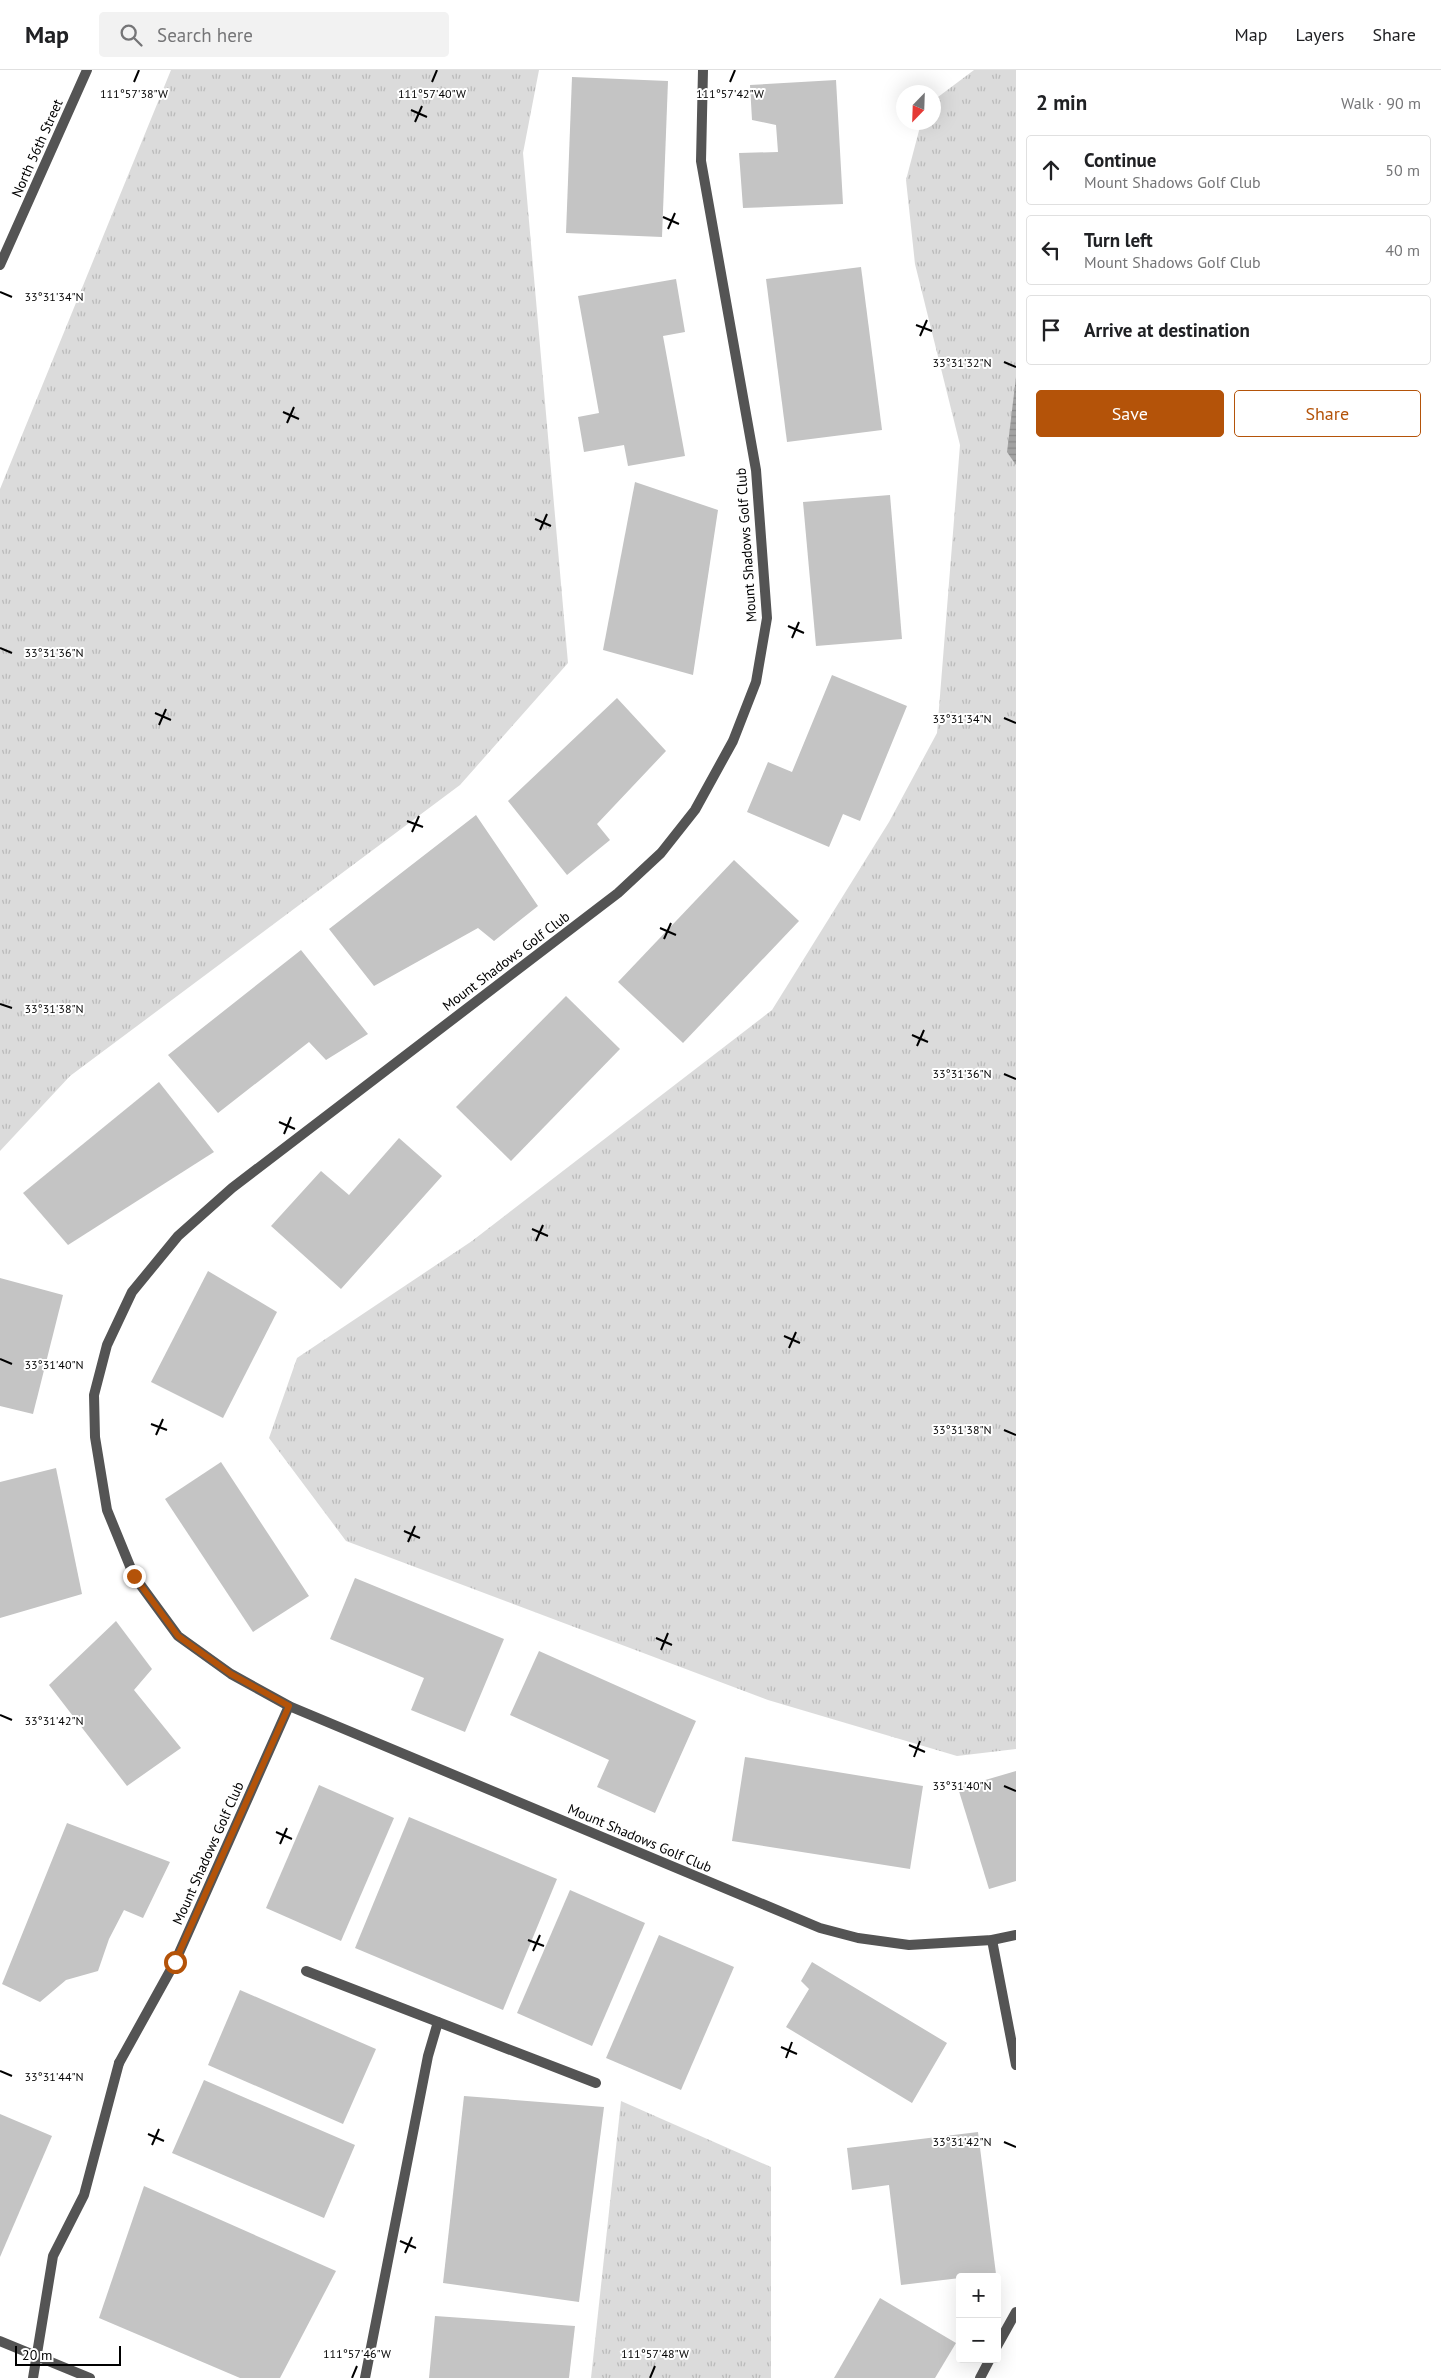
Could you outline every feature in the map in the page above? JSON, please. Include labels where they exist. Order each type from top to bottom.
[{"type":"street","name":"North 56th Street","points":[[0,265],[87,70]]},
{"type":"street","name":"Mount Shadows Golf Club","points":[[703,70],[702,162],[756,470],[767,618],[756,682],[734,741],[695,810],[661,854],[618,893],[239,1182],[178,1236],[132,1292],[107,1345],[94,1394],[95,1437],[106,1510],[134,1576],[178,1636],[231,1674],[289,1706],[820,1928],[858,1938],[909,1945],[992,1940],[1016,1935]]},
{"type":"street","name":"Mount Shadows Golf Club","points":[[33,2378],[53,2256],[84,2195],[119,2063],[175,1962],[289,1706]]},
{"type":"street","points":[[992,1940],[1016,2065]]},
{"type":"street","points":[[306,1970],[596,2084]]},
{"type":"street","points":[[365,2378],[426,2066],[438,2022]]},
{"type":"street","points":[[1001,2339],[1016,2312]]},
{"type":"street","points":[[0,2341],[90,2378]]},
{"type":"street","points":[[980,2378],[988,2363]]},
{"type":"green space","points":[[171,70],[539,70],[523,153],[568,663],[460,785],[70,1076],[0,1151],[0,489]]},
{"type":"green space","points":[[974,70],[1016,70],[1016,1749],[957,1756],[768,1700],[346,1541],[269,1438],[297,1358],[472,1241],[772,1010],[889,822],[937,733],[960,445],[915,264],[906,180],[919,130],[941,130],[941,95]]},
{"type":"green space","points":[[621,2101],[771,2167],[771,2378],[591,2378]]},
{"type":"shaded area","points":[[1016,377],[1016,465],[1007,452]]},
{"type":"building","points":[[572,77],[668,81],[662,237],[566,233]]},
{"type":"building","points":[[836,80],[843,204],[743,208],[739,153],[778,152],[776,125],[752,120],[750,85]]},
{"type":"building","points":[[861,267],[882,430],[787,442],[766,279]]},
{"type":"building","points":[[676,279],[685,332],[663,336],[685,456],[628,466],[624,445],[584,452],[578,417],[599,413],[578,296]]},
{"type":"building","points":[[635,482],[718,510],[693,675],[603,650]]},
{"type":"building","points":[[890,495],[902,639],[816,646],[803,502]]},
{"type":"building","points":[[832,675],[907,706],[860,821],[843,814],[829,847],[747,812],[768,762],[792,772]]},
{"type":"building","points":[[617,698],[666,751],[597,824],[610,840],[567,875],[508,801]]},
{"type":"building","points":[[476,815],[538,906],[494,941],[478,928],[374,986],[329,929]]},
{"type":"building","points":[[734,860],[799,921],[683,1043],[618,982]]},
{"type":"building","points":[[301,950],[368,1034],[326,1060],[309,1042],[218,1113],[168,1055]]},
{"type":"building","points":[[566,996],[620,1049],[511,1161],[456,1107]]},
{"type":"building","points":[[159,1082],[214,1152],[68,1245],[23,1193]]},
{"type":"building","points":[[399,1138],[442,1176],[341,1289],[271,1226],[321,1171],[349,1195]]},
{"type":"building","points":[[208,1271],[277,1312],[223,1418],[151,1382]]},
{"type":"building","points":[[0,1278],[63,1295],[33,1414],[0,1406]]},
{"type":"building","points":[[221,1462],[309,1596],[253,1632],[165,1499]]},
{"type":"building","points":[[56,1468],[82,1594],[0,1618],[0,1482]]},
{"type":"building","points":[[355,1578],[504,1639],[465,1732],[411,1710],[424,1678],[330,1639]]},
{"type":"building","points":[[116,1621],[152,1669],[134,1690],[181,1748],[127,1786],[49,1685]]},
{"type":"building","points":[[539,1651],[696,1721],[655,1813],[597,1787],[609,1760],[510,1715]]},
{"type":"building","points":[[745,1757],[923,1786],[910,1869],[732,1841]]},
{"type":"building","points":[[1016,1771],[1016,1881],[989,1889],[958,1788]]},
{"type":"building","points":[[319,1785],[394,1818],[341,1941],[266,1908]]},
{"type":"building","points":[[409,1817],[557,1879],[503,2010],[355,1948]]},
{"type":"building","points":[[67,1823],[170,1862],[143,1918],[124,1910],[109,1939],[98,1971],[66,1980],[40,2002],[2,1984]]},
{"type":"building","points":[[570,1890],[645,1923],[592,2046],[517,2013]]},
{"type":"building","points":[[659,1935],[734,1967],[681,2090],[606,2058]]},
{"type":"building","points":[[812,1962],[947,2043],[912,2103],[786,2027],[809,1989],[801,1981]]},
{"type":"building","points":[[240,1990],[376,2049],[343,2124],[208,2065]]},
{"type":"building","points":[[204,2080],[355,2145],[324,2218],[172,2153]]},
{"type":"building","points":[[464,2096],[604,2107],[579,2302],[443,2283]]},
{"type":"building","points":[[0,2114],[52,2136],[0,2257]]},
{"type":"building","points":[[978,2132],[996,2273],[956,2273],[956,2278],[901,2285],[889,2185],[852,2190],[847,2148]]},
{"type":"building","points":[[144,2186],[336,2271],[280,2378],[240,2378],[99,2318]]},
{"type":"building","points":[[880,2298],[956,2343],[935,2378],[834,2378]]},
{"type":"building","points":[[435,2316],[575,2326],[569,2378],[429,2378]]},
{"type":"route","points":[[134,1576],[178,1636],[231,1674],[289,1706],[175,1962]]}]
